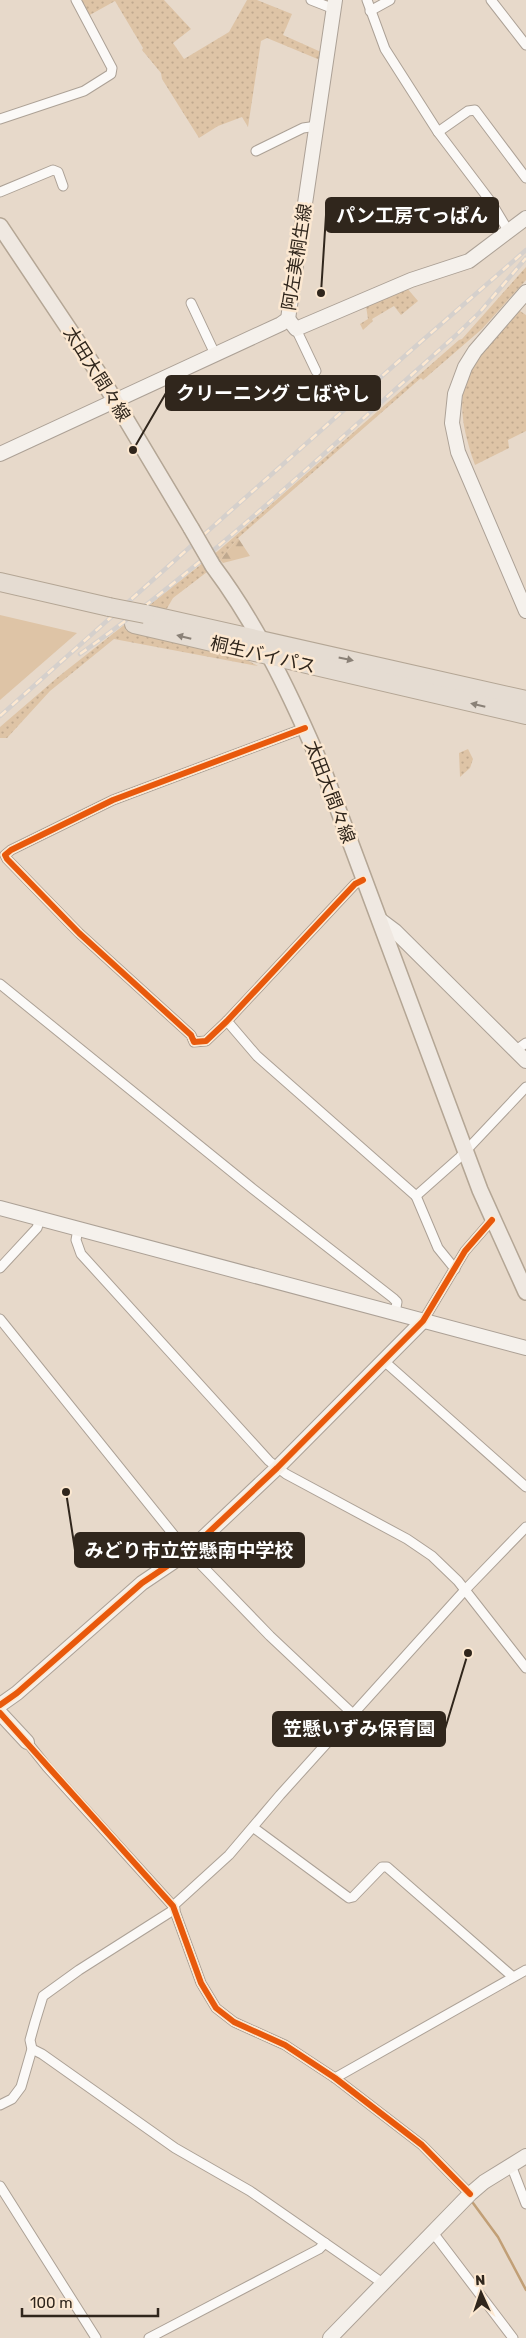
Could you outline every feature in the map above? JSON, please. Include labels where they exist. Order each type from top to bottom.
[{"type":"highway","name":"桐生バイパス","points":[[0,582],[139,619],[260,640],[526,700]]},
{"type":"highway","name":"桐生バイパス","points":[[0,594],[104,611]]},
{"type":"highway","name":"桐生バイパス","points":[[139,619],[268,656],[526,715]]},
{"type":"main road","name":"太田大間々線","points":[[0,226],[115,401],[213,566],[234,594],[305,728],[326,778],[492,1220],[526,1292]]},
{"type":"street","points":[[0,119],[74,95],[111,74],[112,68],[76,0]]},
{"type":"street","points":[[311,0],[335,4]]},
{"type":"street","points":[[367,0],[385,49],[438,132],[486,195],[509,232]]},
{"type":"street","points":[[370,11],[390,0]]},
{"type":"street","points":[[492,0],[526,45]]},
{"type":"street","name":"阿左美桐生線","points":[[0,453],[281,324],[292,324],[317,126],[335,4]]},
{"type":"street","points":[[438,132],[468,111],[475,110],[526,178]]},
{"type":"street","points":[[256,151],[303,128],[317,126]]},
{"type":"street","points":[[0,192],[53,170],[58,172],[63,186]]},
{"type":"street","points":[[316,371],[292,324],[410,280],[469,262],[526,218]]},
{"type":"street","points":[[526,292],[474,351],[465,367],[455,394],[452,423],[458,452],[526,611]]},
{"type":"street","points":[[191,303],[215,354]]},
{"type":"street","points":[[305,728],[113,800],[11,850],[5,855],[6,859],[79,933],[191,1035],[194,1042],[206,1042],[228,1021],[355,884],[363,880]]},
{"type":"street","points":[[379,919],[395,930],[521,1047],[526,1061]]},
{"type":"street","points":[[0,984],[253,1189],[393,1298],[397,1302],[395,1313]]},
{"type":"street","points":[[228,1021],[257,1056],[416,1196],[438,1248],[455,1269]]},
{"type":"street","points":[[416,1196],[465,1150],[526,1086]]},
{"type":"street","points":[[0,1208],[526,1348]]},
{"type":"street","points":[[0,1268],[37,1228],[40,1219]]},
{"type":"street","points":[[0,1704],[24,1686],[142,1583],[188,1552],[277,1468],[423,1321],[473,1240],[492,1220]]},
{"type":"street","points":[[78,1229],[76,1240],[82,1254],[277,1468],[406,1539],[442,1565],[465,1590],[526,1668]]},
{"type":"street","points":[[0,1319],[188,1552],[270,1636],[354,1715]]},
{"type":"street","points":[[384,1360],[526,1487]]},
{"type":"street","points":[[0,2105],[12,2099],[22,2087],[32,2049],[30,2040],[43,1996],[174,1907],[229,1855],[254,1828],[280,1795],[465,1590],[526,1527]]},
{"type":"street","points":[[0,1712],[47,1767],[174,1907],[201,1983],[216,2008],[234,2022],[285,2045],[335,2078],[422,2145],[470,2194]]},
{"type":"street","points":[[254,1828],[349,1898],[353,1897],[382,1867],[387,1867],[513,1977]]},
{"type":"street","points":[[335,2078],[526,1970]]},
{"type":"street","points":[[32,2049],[42,2054],[175,2148],[250,2191],[384,2284]]},
{"type":"street","points":[[330,2338],[434,2234],[470,2194],[511,2164],[526,2156]]},
{"type":"street","points":[[511,2164],[526,2204]]},
{"type":"street","points":[[0,2186],[96,2338]]},
{"type":"street","points":[[434,2234],[514,2338]]},
{"type":"street","points":[[149,2338],[326,2243]]},
{"type":"green space","points":[[80,0],[164,0],[191,29],[173,43],[184,59],[229,32],[247,0],[257,0],[292,14],[283,35],[321,52],[320,60],[267,38],[261,41],[248,127],[242,117],[218,126],[199,138],[162,79],[161,73],[142,50],[143,48],[115,1],[88,16]]},
{"type":"green space","points":[[526,267],[526,280],[482,329],[423,380],[421,378],[238,538],[220,560],[206,568],[207,572],[173,598],[166,610],[151,607],[125,630],[247,660],[258,666],[114,639],[50,691],[7,738],[0,738],[0,727],[58,677],[218,551],[462,339]]},
{"type":"green space","points":[[406,287],[418,301],[401,315],[394,306],[372,319],[373,321],[363,330],[360,324],[368,319],[366,306]]},
{"type":"green space","points":[[516,311],[526,315],[526,431],[508,440],[509,448],[475,465],[463,416],[463,397],[467,381],[474,365],[485,349]]},
{"type":"green space","points":[[238,538],[250,556],[223,563],[220,560]]},
{"type":"green space","points":[[0,615],[77,633],[0,700]]},
{"type":"green space","points":[[468,749],[473,759],[470,768],[460,777],[459,753]]},
{"type":"waterway","points":[[473,2203],[498,2237],[526,2290]]},
{"type":"railway","points":[[0,716],[526,250]]},
{"type":"railway","points":[[80,654],[177,580],[271,501],[454,337],[480,312],[526,258]]},
{"type":"cycle path","points":[[305,728],[113,800],[11,850],[5,855],[79,933],[191,1035],[194,1042],[206,1041],[227,1021],[355,884],[363,880]]},
{"type":"cycle path","points":[[0,1705],[17,1693],[142,1583],[188,1552],[277,1468],[423,1321],[465,1251],[492,1220]]},
{"type":"cycle path","points":[[0,1713],[173,1906],[201,1983],[216,2008],[234,2022],[285,2045],[335,2078],[422,2145],[470,2194]]},
{"type":"place","name":"パン工房てっぱん","points":[[321,293]]},
{"type":"place","name":"クリーニング こばやし","points":[[133,450]]},
{"type":"place","name":"みどり市立笠懸南中学校","points":[[66,1492]]},
{"type":"place","name":"笠懸いずみ保育園","points":[[468,1653]]}]
